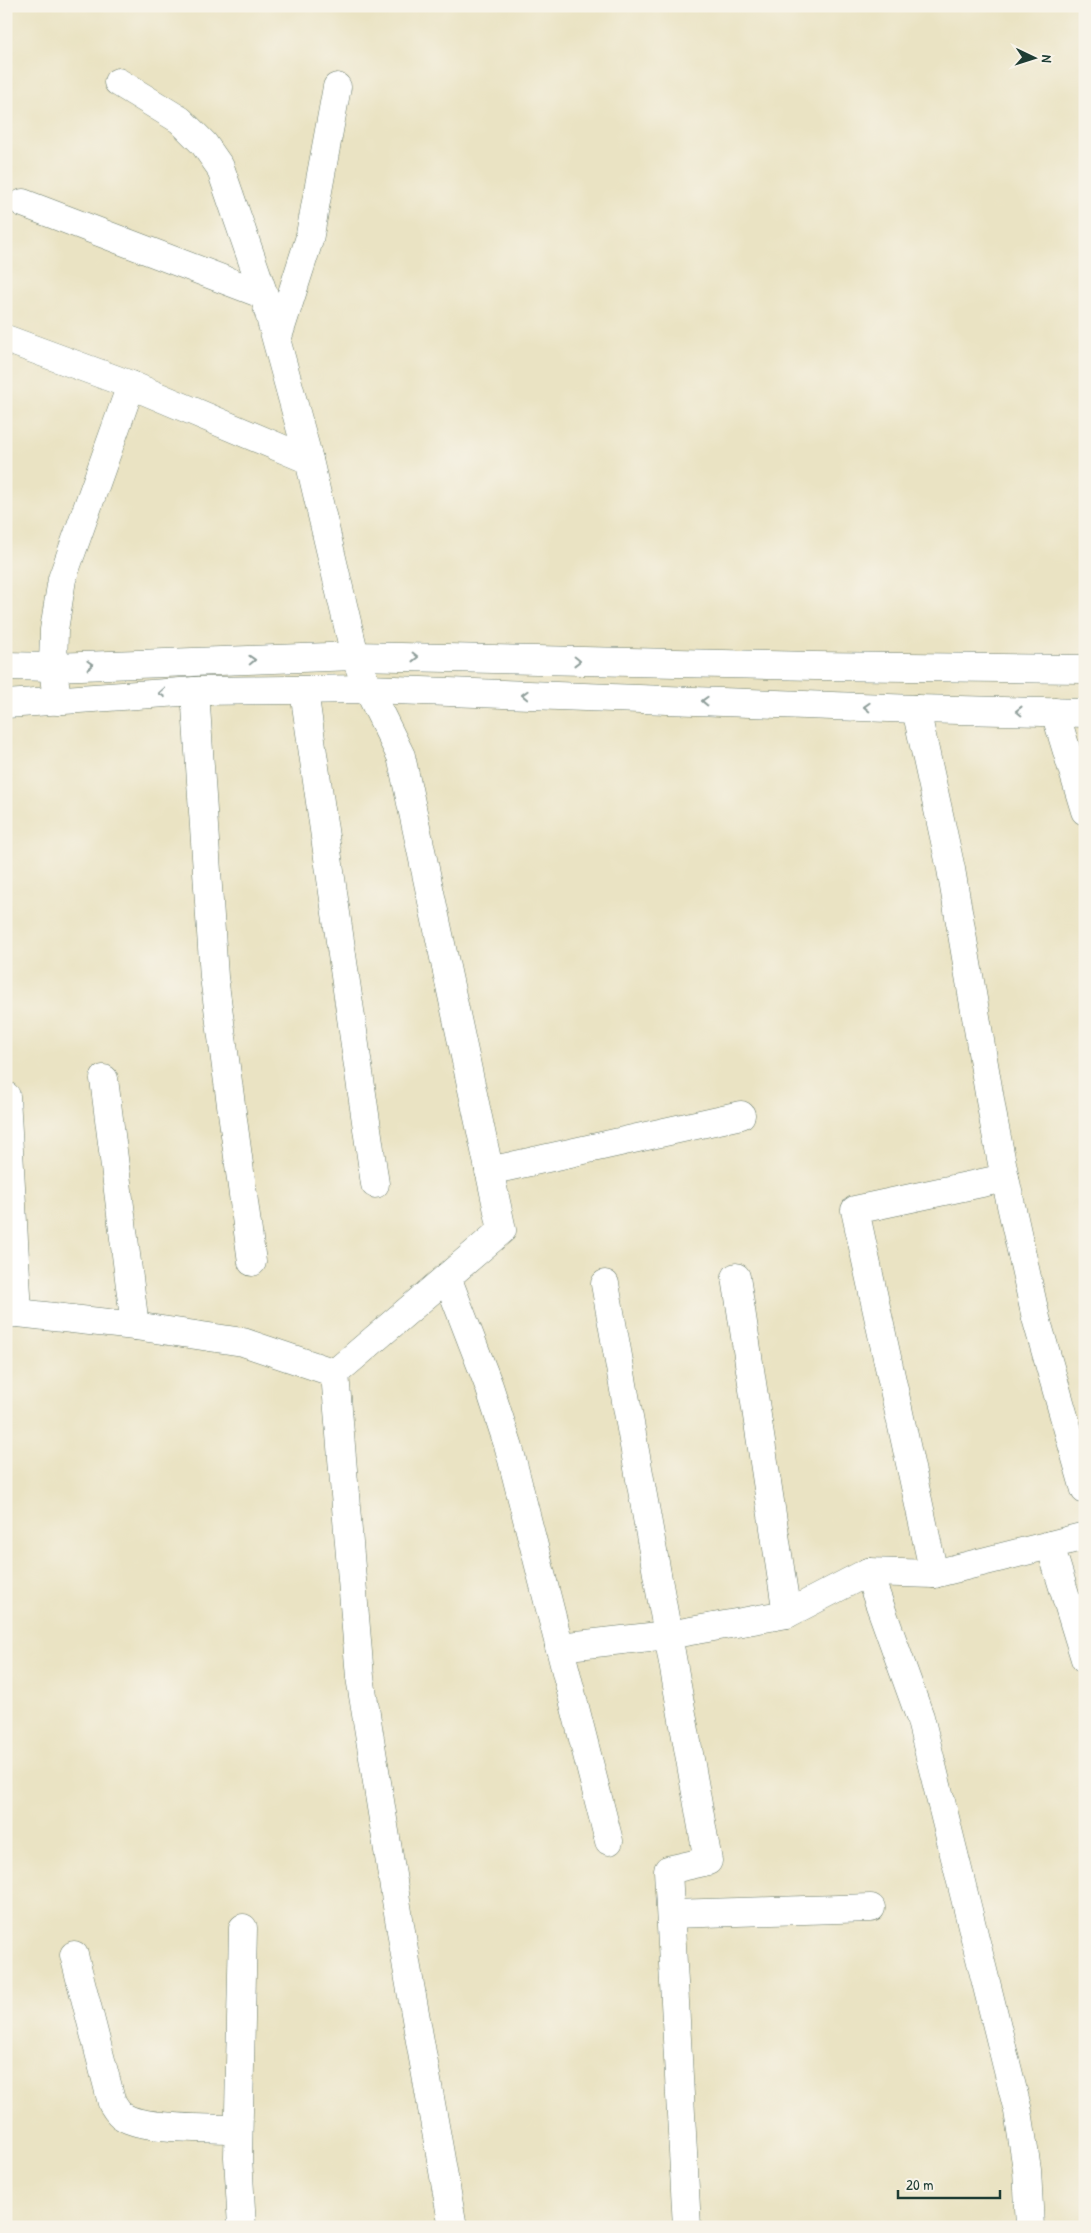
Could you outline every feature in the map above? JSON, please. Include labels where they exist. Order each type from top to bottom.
[{"type":"street","points":[[118,82],[180,120],[192,131],[220,167],[264,296],[309,460],[355,656],[368,689],[401,756],[502,1230],[335,1373]]},
{"type":"street","points":[[277,340],[309,240],[337,86]]},
{"type":"street","points":[[24,203],[264,296]]},
{"type":"street","points":[[6,339],[131,385],[309,460]]},
{"type":"street","points":[[57,700],[53,667],[54,630],[62,579],[131,385]]},
{"type":"street","points":[[6,666],[53,667],[355,656],[805,666],[1085,669]]},
{"type":"street","points":[[6,704],[195,691],[368,689],[916,709],[1085,712]]},
{"type":"street","points":[[195,691],[214,977],[252,1262]]},
{"type":"street","points":[[304,691],[375,1184]]},
{"type":"street","points":[[916,709],[951,869],[994,1124],[1005,1178],[1036,1318],[1085,1490]]},
{"type":"street","points":[[1055,712],[1085,811]]},
{"type":"street","points":[[104,1079],[135,1326]]},
{"type":"street","points":[[6,1096],[12,1313],[135,1326],[243,1342],[335,1373]]},
{"type":"street","points":[[489,1170],[741,1115]]},
{"type":"street","points":[[934,1574],[855,1210],[1005,1178]]},
{"type":"street","points":[[447,1277],[489,1386],[510,1448],[609,1840]]},
{"type":"street","points":[[736,1277],[788,1614]]},
{"type":"street","points":[[605,1284],[708,1862],[668,1870],[687,2227]]},
{"type":"street","points":[[335,1373],[360,1677],[407,1968],[453,2227]]},
{"type":"street","points":[[559,1646],[668,1634],[788,1614],[868,1572],[934,1574],[1085,1536]]},
{"type":"street","points":[[1050,1545],[1085,1659]]},
{"type":"street","points":[[868,1572],[920,1717],[974,1932],[1018,2111],[1027,2169],[1030,2227]]},
{"type":"street","points":[[670,1914],[871,1908]]},
{"type":"street","points":[[242,2227],[238,2175],[238,2129],[243,1928]]},
{"type":"street","points":[[74,1955],[112,2103],[120,2114],[126,2119],[149,2124],[238,2129]]}]
